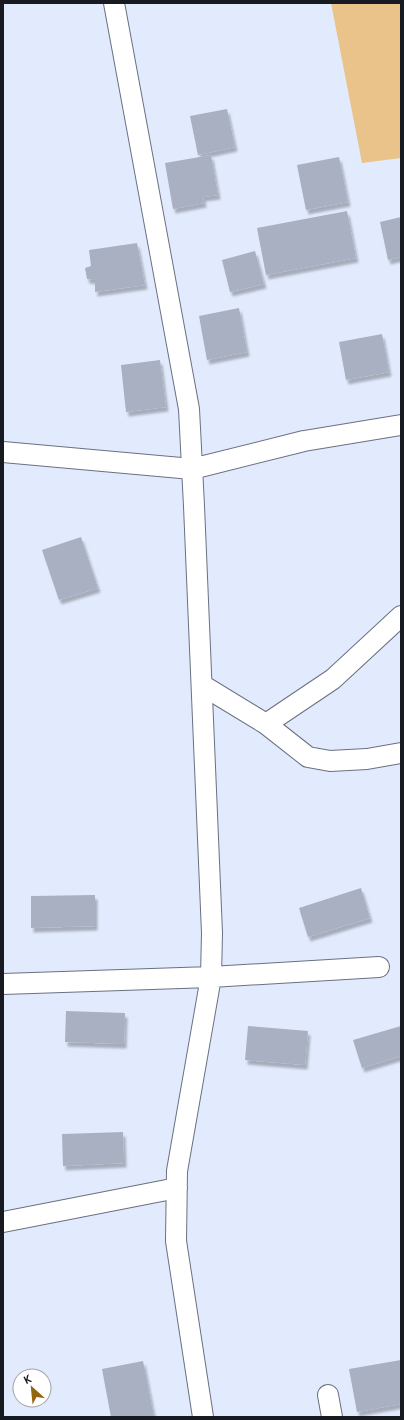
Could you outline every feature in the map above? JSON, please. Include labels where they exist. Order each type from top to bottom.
[{"type":"street","points":[[114,3],[189,409],[212,933],[211,977],[176,1171],[176,1241],[204,1417]]},
{"type":"street","points":[[3,452],[192,469],[304,441],[401,425]]},
{"type":"street","points":[[266,724],[333,679],[401,616]]},
{"type":"street","points":[[202,685],[266,724],[308,757],[330,761],[367,759],[401,753]]},
{"type":"street","points":[[3,984],[211,977],[379,967]]},
{"type":"street","points":[[3,1222],[176,1188]]},
{"type":"street","points":[[328,1395],[332,1417]]},
{"type":"shaded area","points":[[331,3],[401,3],[401,158],[362,163]]},
{"type":"building","points":[[227,109],[235,147],[198,155],[190,116]]},
{"type":"building","points":[[211,155],[218,195],[203,197],[204,203],[173,209],[165,163]]},
{"type":"building","points":[[339,157],[348,202],[306,210],[297,165]]},
{"type":"building","points":[[347,211],[356,258],[266,275],[257,228]]},
{"type":"building","points":[[401,217],[401,257],[388,260],[380,222]]},
{"type":"building","points":[[137,243],[145,285],[95,292],[95,280],[87,279],[85,268],[91,266],[89,250]]},
{"type":"building","points":[[255,251],[264,284],[230,292],[222,260]]},
{"type":"building","points":[[239,308],[247,352],[207,360],[199,316]]},
{"type":"building","points":[[382,334],[389,372],[346,380],[339,342]]},
{"type":"building","points":[[160,360],[166,407],[126,412],[121,365]]},
{"type":"building","points":[[81,537],[98,588],[59,600],[42,550]]},
{"type":"building","points":[[361,888],[370,918],[308,937],[299,908]]},
{"type":"building","points":[[95,895],[95,926],[31,928],[31,896]]},
{"type":"building","points":[[66,1011],[125,1013],[124,1044],[65,1042]]},
{"type":"building","points":[[248,1026],[308,1031],[305,1065],[245,1060]]},
{"type":"building","points":[[401,1026],[401,1056],[362,1068],[353,1040]]},
{"type":"building","points":[[123,1132],[124,1163],[63,1166],[62,1134]]},
{"type":"building","points":[[401,1360],[401,1404],[357,1412],[349,1369]]},
{"type":"building","points":[[143,1361],[154,1417],[111,1417],[102,1369]]}]
